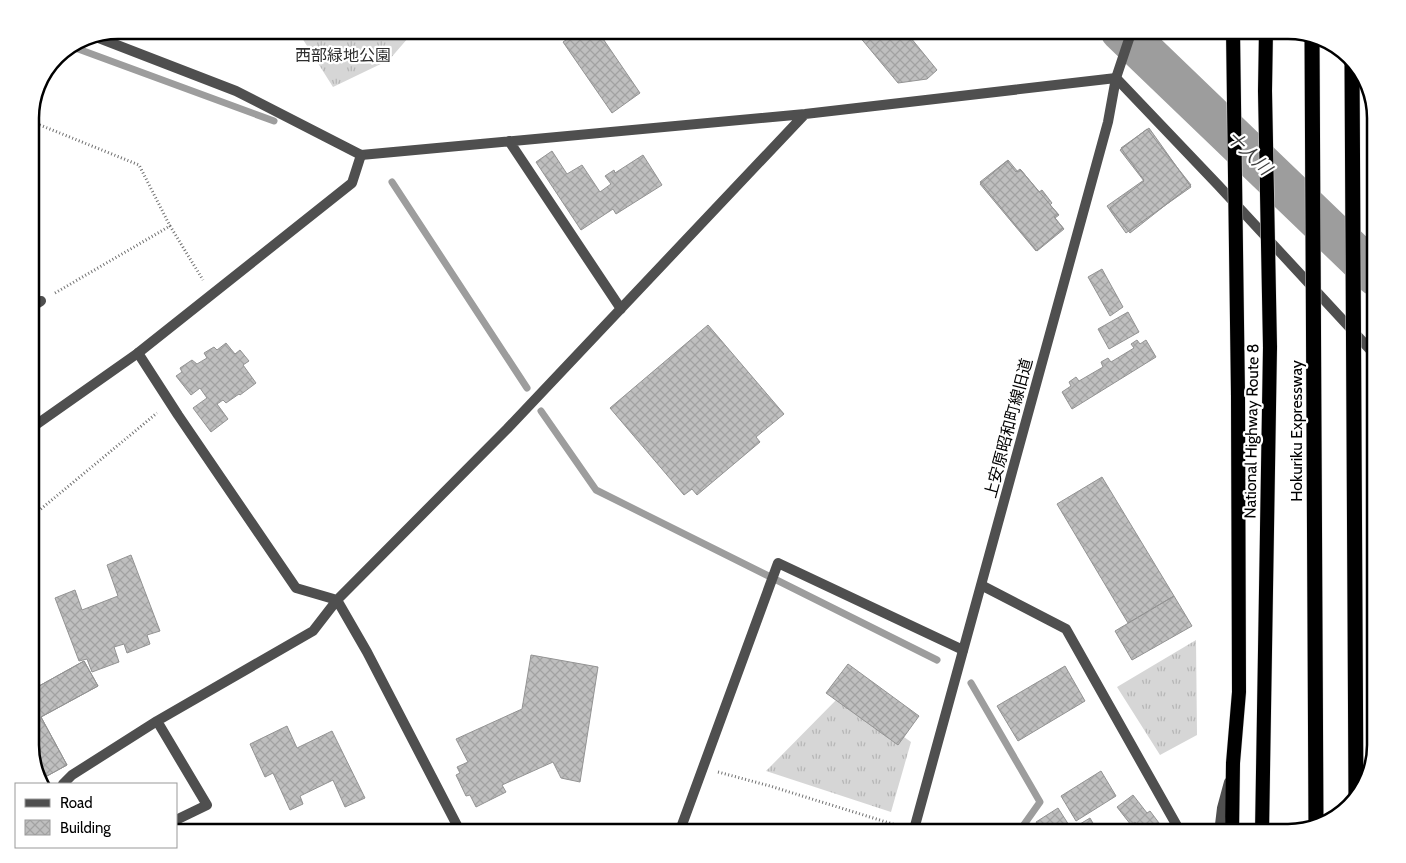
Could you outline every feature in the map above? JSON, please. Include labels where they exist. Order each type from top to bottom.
[{"type":"highway","points":[[1232,824],[1233,763],[1239,692],[1238,395],[1233,39]]},
{"type":"highway","name":"National Highway Route 8","points":[[1262,824],[1270,347],[1265,90],[1266,39]]},
{"type":"highway","name":"Hokuriku Expressway","points":[[1312,42],[1316,819]]},
{"type":"highway","points":[[1352,71],[1356,787]]},
{"type":"street","name":"上安原昭和町線旧道","points":[[915,824],[1108,122],[1116,78],[1129,39]]},
{"type":"street","points":[[104,40],[236,90],[361,155],[805,114],[1116,78],[1367,346]]},
{"type":"street","points":[[64,783],[157,721],[313,631],[337,600],[507,429],[805,114]]},
{"type":"street","points":[[510,141],[621,309]]},
{"type":"street","points":[[39,423],[138,353],[352,183],[361,155]]},
{"type":"street","points":[[138,353],[296,588],[337,600],[367,652],[456,824]]},
{"type":"street","points":[[682,824],[778,563],[963,650]]},
{"type":"street","points":[[980,585],[1066,629],[1176,824]]},
{"type":"street","points":[[157,721],[207,805],[178,819]]},
{"type":"street","points":[[1220,824],[1233,763]]},
{"type":"path","points":[[39,125],[139,165],[170,226],[211,295]]},
{"type":"path","points":[[41,301],[170,226]]},
{"type":"path","points":[[39,511],[170,402]]},
{"type":"path","points":[[703,768],[770,786],[888,824]]},
{"type":"green space","name":"西部緑地公園","points":[[303,39],[407,39],[389,60],[333,87]]},
{"type":"green space","points":[[1196,640],[1197,735],[1160,755],[1117,687]]},
{"type":"green space","points":[[843,693],[911,742],[891,812],[766,771]]},
{"type":"building","points":[[567,39],[603,39],[640,93],[612,113],[563,42]]},
{"type":"building","points":[[861,39],[912,39],[937,70],[927,79],[898,83]]},
{"type":"building","points":[[1149,128],[1191,187],[1126,233],[1107,206],[1144,180],[1121,148]]},
{"type":"building","points":[[1147,129],[1191,185],[1130,233],[1110,208],[1144,181],[1120,150]]},
{"type":"building","points":[[552,151],[567,174],[582,165],[600,192],[611,184],[605,176],[614,170],[615,173],[643,155],[662,185],[616,214],[613,209],[581,230],[536,162]]},
{"type":"building","points":[[1008,160],[1018,172],[1021,170],[1039,192],[1042,190],[1052,203],[1050,205],[1059,215],[1055,218],[1064,229],[1037,251],[980,182]]},
{"type":"building","points":[[1007,161],[1016,172],[1020,169],[1058,214],[1054,217],[1063,228],[1036,251],[980,184]]},
{"type":"building","points":[[1102,269],[1123,307],[1110,316],[1088,277]]},
{"type":"building","points":[[1128,312],[1139,332],[1109,349],[1098,329]]},
{"type":"building","points":[[708,325],[784,414],[756,437],[760,442],[697,495],[692,489],[684,495],[610,408]]},
{"type":"building","points":[[1137,340],[1140,344],[1146,340],[1156,357],[1072,409],[1062,392],[1071,386],[1069,382],[1076,377],[1079,381],[1103,367],[1101,362],[1108,358],[1111,362],[1134,348],[1131,344]]},
{"type":"building","points":[[226,343],[235,354],[240,350],[249,361],[243,365],[256,383],[226,403],[223,400],[217,404],[228,419],[211,432],[193,408],[207,398],[200,388],[191,395],[176,376],[182,372],[180,368],[192,360],[197,364],[207,358],[204,353],[214,347],[217,350]]},
{"type":"building","points":[[1102,477],[1174,596],[1128,623],[1057,504]]},
{"type":"building","points":[[131,555],[160,631],[147,635],[150,644],[127,653],[124,644],[114,647],[119,662],[92,672],[87,659],[79,661],[55,598],[75,590],[82,610],[118,596],[107,565]]},
{"type":"building","points":[[1174,596],[1192,626],[1132,660],[1115,631]]},
{"type":"building","points":[[531,655],[598,667],[580,782],[561,778],[553,762],[502,785],[506,792],[476,807],[470,795],[466,796],[456,775],[460,773],[457,767],[468,762],[456,739],[522,709]]},
{"type":"building","points":[[84,661],[98,686],[41,717],[67,765],[47,776],[41,766],[39,751],[39,686]]},
{"type":"building","points":[[84,661],[98,686],[41,717],[67,765],[47,776],[41,766],[39,751],[39,686]]},
{"type":"building","points":[[848,664],[919,716],[898,745],[826,693]]},
{"type":"building","points":[[1065,666],[1085,701],[1018,741],[997,706]]},
{"type":"building","points":[[287,726],[297,748],[332,731],[365,798],[345,807],[333,780],[300,796],[303,804],[290,810],[273,773],[265,777],[250,744]]},
{"type":"building","points":[[1101,771],[1116,796],[1076,821],[1061,796]]},
{"type":"building","points":[[1133,795],[1147,813],[1150,811],[1160,824],[1136,824],[1135,822],[1130,824],[1117,807]]},
{"type":"building","points":[[1058,808],[1068,824],[1037,824],[1036,822]]},
{"type":"building","points":[[1090,818],[1094,824],[1080,824]]},
{"type":"waterway","name":"十人川","points":[[1130,39],[1367,266]]},
{"type":"waterway","points":[[78,49],[274,121]]},
{"type":"waterway","points":[[392,182],[527,388]]},
{"type":"waterway","points":[[541,411],[596,490],[937,660]]},
{"type":"waterway","points":[[971,683],[1040,802],[1024,824]]}]
